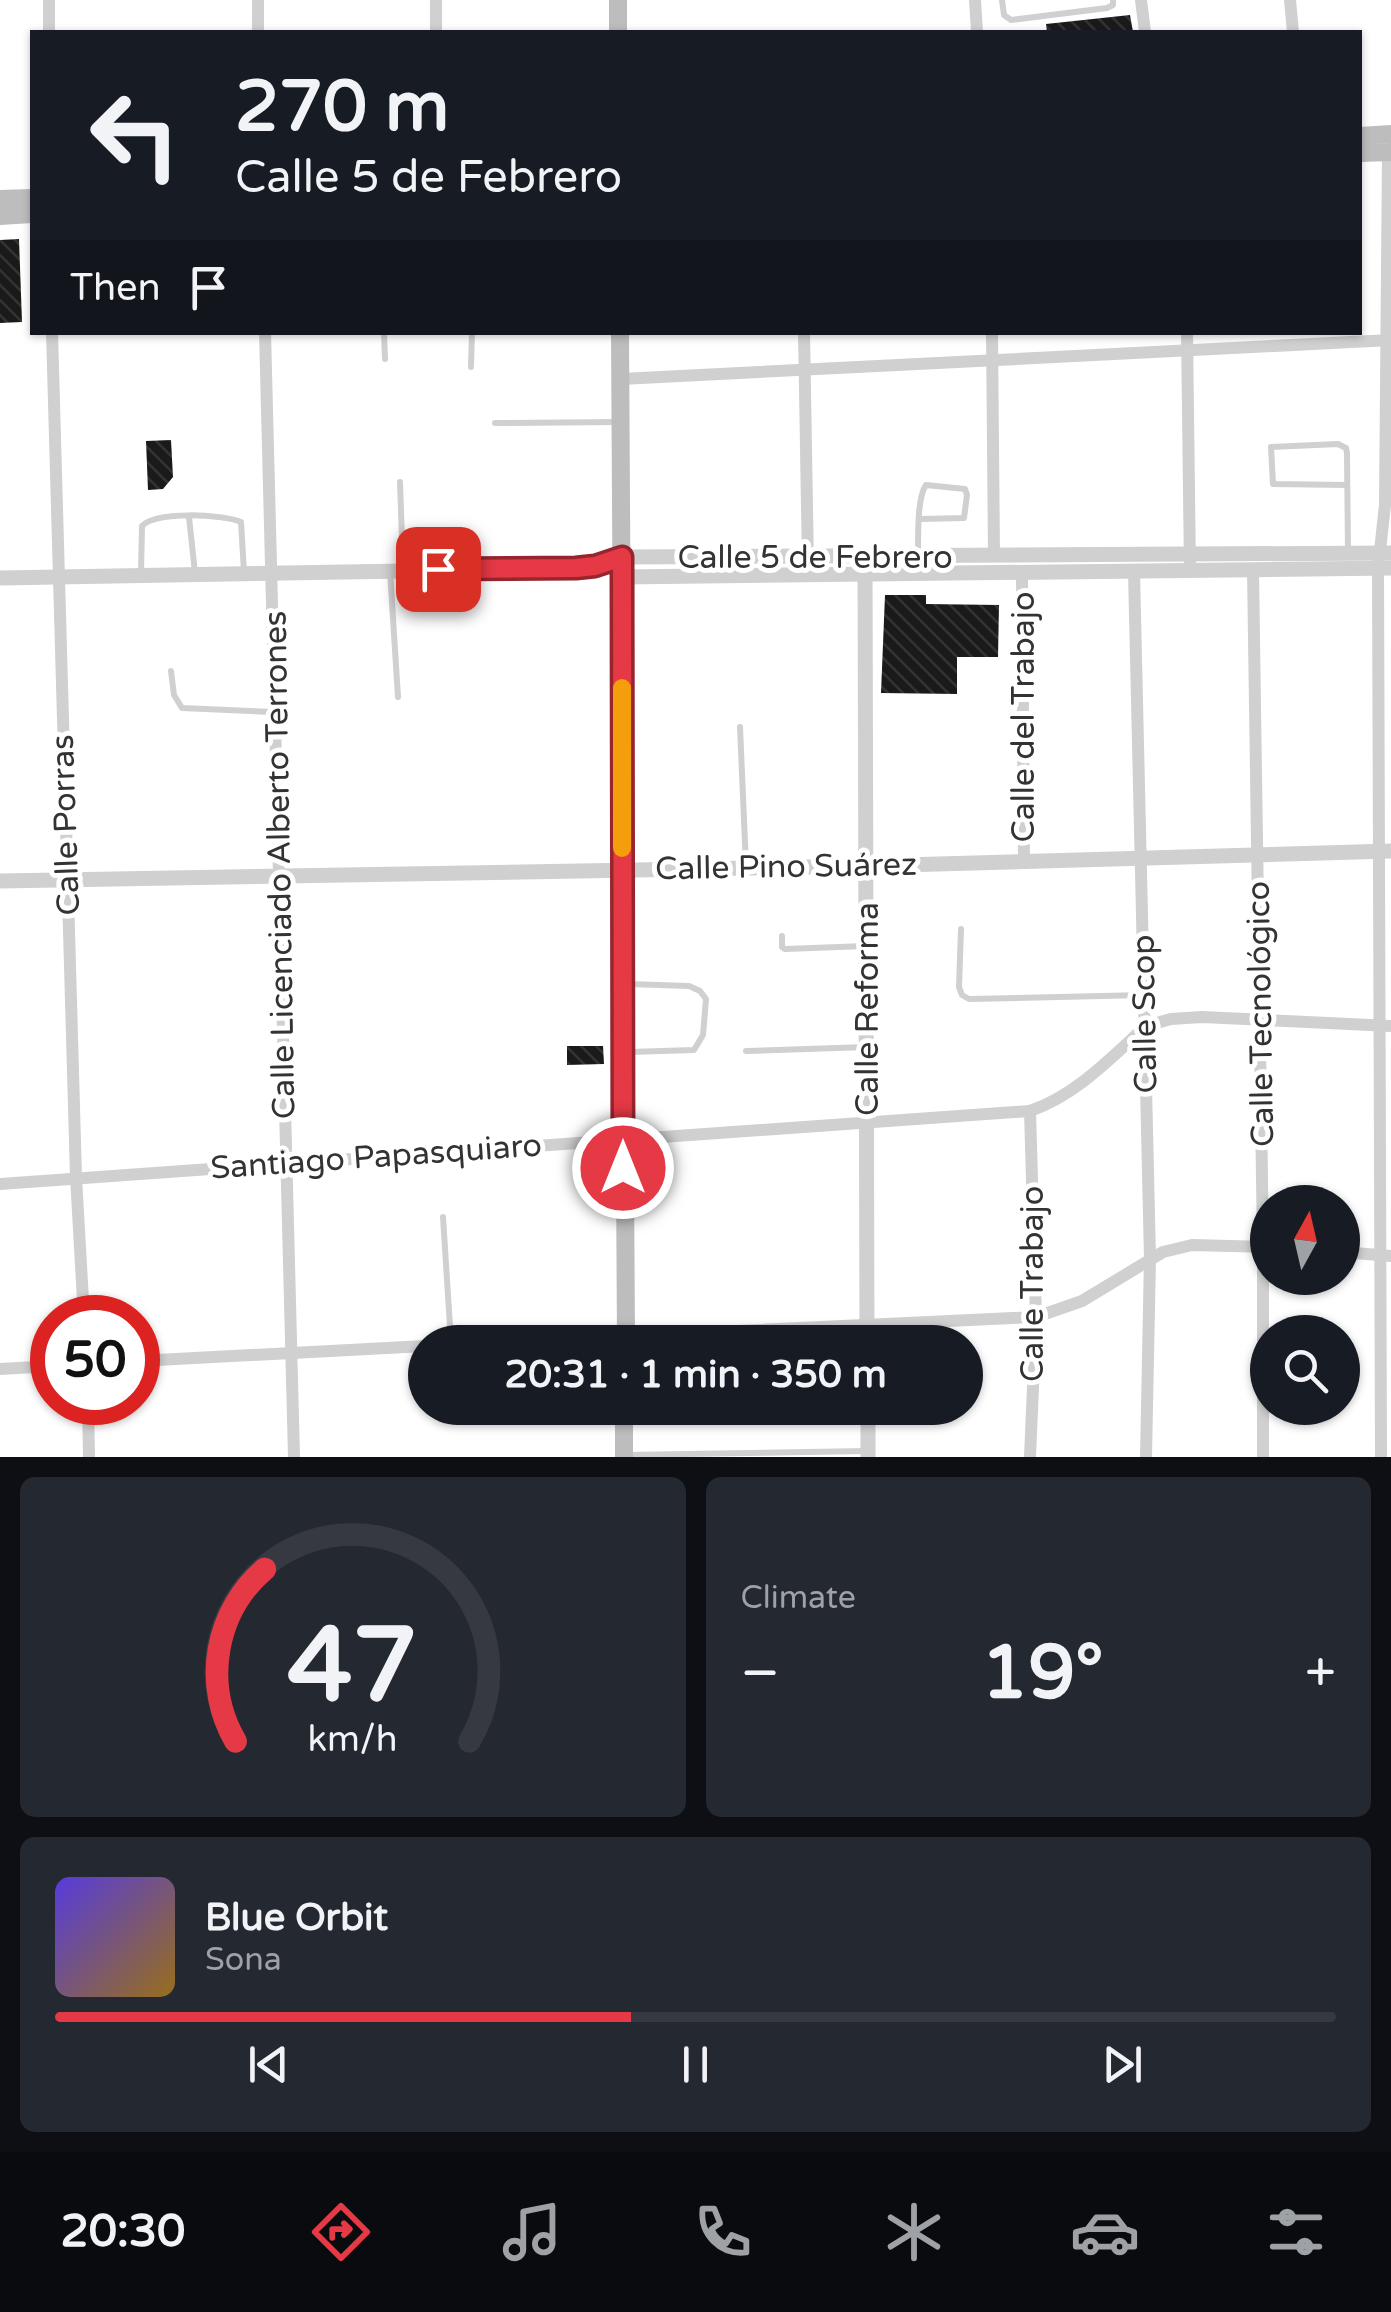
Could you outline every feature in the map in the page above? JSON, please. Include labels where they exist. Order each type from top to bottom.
[{"type":"main road","points":[[618,0],[618,30]]},
{"type":"main road","points":[[1362,137],[1390,146]]},
{"type":"main road","points":[[1362,153],[1390,146]]},
{"type":"main road","points":[[0,199],[30,198]]},
{"type":"main road","points":[[0,216],[30,214]]},
{"type":"main road","points":[[620,335],[626,1325]]},
{"type":"main road","points":[[624,1425],[624,1456]]},
{"type":"street","points":[[49,0],[49,30]]},
{"type":"street","points":[[258,0],[258,30]]},
{"type":"street","points":[[436,0],[436,30]]},
{"type":"street","points":[[975,0],[977,30]]},
{"type":"street","points":[[1141,0],[1145,30]]},
{"type":"street","points":[[1290,0],[1293,30]]},
{"type":"street","points":[[1382,1457],[1386,1256],[1384,561],[1390,146]]},
{"type":"street","name":"Calle Porras","points":[[52,335],[83,1295]]},
{"type":"street","name":"Calle Licenciado Alberto Terrones","points":[[265,335],[294,1457]]},
{"type":"street","points":[[804,335],[808,574]]},
{"type":"street","points":[[992,335],[994,556]]},
{"type":"street","points":[[1186,335],[1190,563]]},
{"type":"street","points":[[620,379],[1388,340]]},
{"type":"street","name":"Calle 5 de Febrero","points":[[622,577],[1134,572],[1190,563],[1348,554],[1384,561]]},
{"type":"street","name":"Calle Reforma","points":[[864,556],[867,1325]]},
{"type":"street","name":"Calle 5 de Febrero","points":[[0,578],[576,568],[622,557],[994,556],[1190,563],[1253,570],[1384,561]]},
{"type":"street","name":"Calle Tecnológico","points":[[1253,570],[1264,1185]]},
{"type":"street","name":"Calle Scop","points":[[1134,572],[1150,1258],[1146,1457]]},
{"type":"street","name":"Calle del Trabajo","points":[[1022,573],[1024,862]]},
{"type":"street","name":"Calle Pino Suárez","points":[[0,881],[867,866],[1385,852]]},
{"type":"street","points":[[1146,1026],[1187,1017],[1385,1026]]},
{"type":"street","name":"Santiago Papasquiaro","points":[[0,1184],[1030,1111],[1048,1105],[1076,1087],[1146,1026]]},
{"type":"street","name":"Calle Trabajo","points":[[1030,1111],[1036,1318],[1030,1457]]},
{"type":"street","points":[[962,1325],[1036,1318],[1082,1301],[1150,1258],[1192,1245],[1250,1246]]},
{"type":"street","points":[[1360,1254],[1386,1256]]},
{"type":"street","name":"Calle Tecnológico","points":[[1262,1457],[1264,1295]]},
{"type":"street","points":[[160,1361],[408,1347]]},
{"type":"street","points":[[0,1369],[30,1367]]},
{"type":"street","points":[[88,1425],[89,1457]]},
{"type":"street","points":[[868,1425],[868,1454]]},
{"type":"lane","points":[[1002,0],[1004,15],[1011,20],[1107,8],[1113,0]]},
{"type":"lane","points":[[384,335],[385,359]]},
{"type":"lane","points":[[470,366],[472,335]]},
{"type":"lane","points":[[494,424],[621,422]]},
{"type":"lane","points":[[1347,485],[1275,485],[1271,481],[1271,447],[1343,445],[1347,452],[1348,554]]},
{"type":"lane","points":[[398,697],[400,482]]},
{"type":"lane","points":[[918,574],[918,556],[921,494],[926,485],[965,490],[964,518],[920,518]]},
{"type":"lane","points":[[140,574],[142,526],[146,520],[224,516],[240,522],[244,572]]},
{"type":"lane","points":[[189,517],[195,573]]},
{"type":"lane","points":[[172,670],[174,695],[182,708],[275,712]]},
{"type":"lane","points":[[740,727],[746,867]]},
{"type":"lane","points":[[961,929],[959,987],[969,1000],[1145,995]]},
{"type":"lane","points":[[782,936],[786,949],[867,946]]},
{"type":"lane","points":[[622,984],[688,986],[706,999],[704,1035],[694,1050],[622,1052]]},
{"type":"lane","points":[[746,1052],[868,1047]]},
{"type":"lane","points":[[444,1217],[450,1325]]},
{"type":"lane","points":[[624,1456],[868,1454]]},
{"type":"building","points":[[1130,15],[1133,30],[1047,30],[1046,24]]},
{"type":"building","points":[[19,239],[22,322],[0,323],[0,240]]},
{"type":"building","points":[[171,440],[173,477],[163,489],[148,490],[146,441]]},
{"type":"building","points":[[885,595],[926,595],[926,604],[999,605],[998,657],[957,657],[957,694],[881,693]]},
{"type":"building","points":[[567,1046],[603,1046],[604,1064],[567,1065]]},
{"type":"slow traffic","points":[[622,688],[622,848]]},
{"type":"route","points":[[438,569],[576,568],[622,557],[623,1168]]}]
